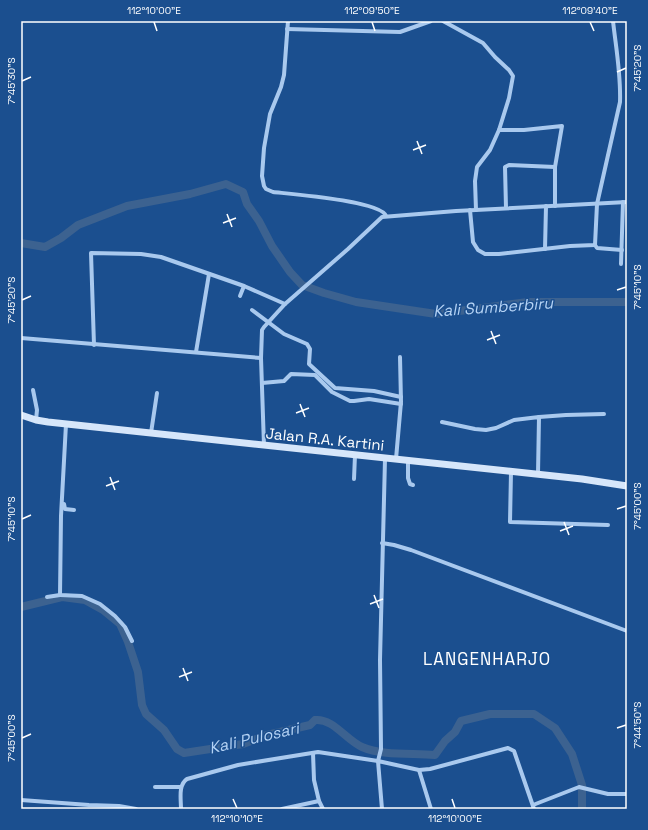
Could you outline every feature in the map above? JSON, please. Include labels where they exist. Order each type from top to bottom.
[{"type":"main road","name":"Jalan R.A. Kartini","points":[[21,415],[36,420],[67,424],[396,459],[627,486]]},
{"type":"street","points":[[288,21],[284,75],[281,87],[270,114],[264,148],[262,176],[264,186],[266,189],[273,192],[360,203],[382,211],[386,216]]},
{"type":"street","points":[[288,29],[400,32],[431,21]]},
{"type":"street","points":[[443,21],[481,41],[512,74],[513,80],[509,98],[499,130],[490,150],[478,167],[475,181],[476,210]]},
{"type":"street","points":[[595,245],[597,204],[620,102],[619,58],[613,21]]},
{"type":"street","points":[[499,130],[524,130],[562,126],[556,167],[554,206]]},
{"type":"street","points":[[506,208],[506,167],[509,165],[556,167]]},
{"type":"street","points":[[264,446],[261,358],[262,330],[285,304],[382,217],[470,210],[625,202],[621,264]]},
{"type":"street","points":[[545,249],[546,206]]},
{"type":"street","points":[[470,210],[472,242],[482,253],[494,254],[595,245],[597,248],[601,249],[622,250]]},
{"type":"street","points":[[94,345],[91,253],[152,255],[162,257],[285,304]]},
{"type":"street","points":[[196,352],[209,274]]},
{"type":"street","points":[[240,296],[243,287]]},
{"type":"street","points":[[252,310],[267,323],[284,334],[307,344],[310,349],[309,364],[333,390],[365,390],[401,400]]},
{"type":"street","points":[[21,338],[261,358]]},
{"type":"street","points":[[396,459],[401,400],[400,357]]},
{"type":"street","points":[[262,383],[284,381],[291,374],[315,375],[333,390],[354,402],[369,399],[401,400]]},
{"type":"street","points":[[33,390],[37,410],[36,420]]},
{"type":"street","points":[[151,433],[157,393]]},
{"type":"street","points":[[442,422],[486,430],[496,428],[514,420],[566,415],[604,414]]},
{"type":"street","points":[[538,475],[539,417]]},
{"type":"street","points":[[67,424],[64,509],[74,510]]},
{"type":"street","points":[[60,595],[61,516],[67,424]]},
{"type":"street","points":[[354,479],[355,455]]},
{"type":"street","points":[[382,809],[378,761],[381,749],[380,660],[385,458]]},
{"type":"street","points":[[408,461],[408,478],[409,482],[413,485]]},
{"type":"street","points":[[511,472],[510,522],[608,525]]},
{"type":"street","points":[[382,543],[411,550],[627,631]]},
{"type":"street","points":[[47,597],[60,595],[82,596],[100,604],[126,627],[132,641]]},
{"type":"street","points":[[181,809],[181,786],[183,781],[187,779],[238,766],[323,752],[378,761],[419,770],[430,770],[510,748],[514,751],[533,807],[579,787],[608,794],[627,794]]},
{"type":"street","points":[[313,753],[314,780],[319,801],[323,809]]},
{"type":"street","points":[[419,770],[431,809]]},
{"type":"street","points":[[155,787],[181,786]]},
{"type":"street","points":[[21,800],[119,806],[136,809]]},
{"type":"street","points":[[282,809],[319,801]]},
{"type":"waterway","name":"Kali Sumberbiru","points":[[21,243],[45,247],[61,238],[78,225],[127,206],[190,194],[226,184],[243,192],[247,204],[259,221],[272,246],[290,272],[302,285],[324,293],[356,302],[436,314],[528,302],[627,302]]},
{"type":"waterway","name":"Kali Pulosari","points":[[21,607],[62,597],[85,600],[103,610],[120,624],[138,672],[142,705],[146,714],[164,730],[177,749],[184,753],[243,744],[267,735],[310,725],[315,720],[322,720],[334,726],[356,744],[370,750],[388,753],[435,755],[445,741],[455,732],[461,721],[490,714],[534,714],[555,728],[572,754],[582,785],[582,809]]},
{"type":"district","name":"LANGENHARJO","points":[[487,659]]}]
